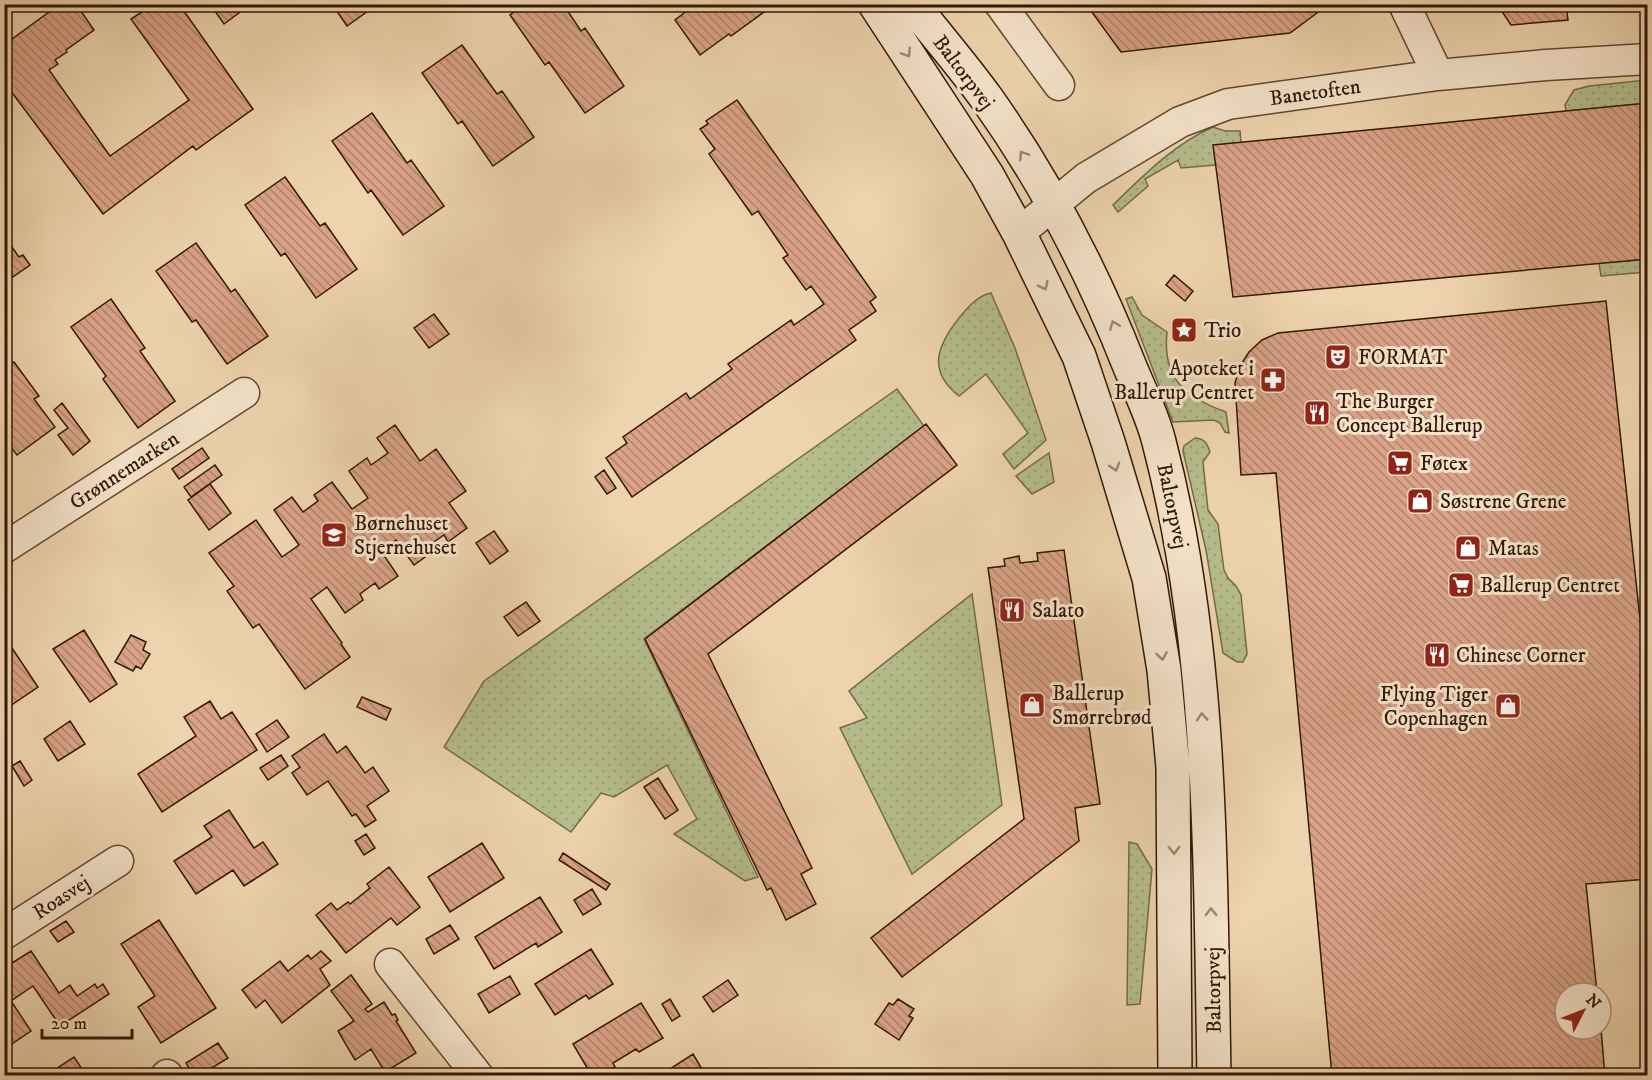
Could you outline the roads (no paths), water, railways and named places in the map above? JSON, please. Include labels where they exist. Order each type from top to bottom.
[{"type":"street","name":"Baltorpvej","points":[[875,4],[987,175],[1019,233],[1079,357],[1108,442],[1149,578],[1164,670],[1173,767],[1175,1076]]},
{"type":"street","name":"Baltorpvej","points":[[912,4],[987,99],[1055,204],[1110,316],[1159,439],[1186,564],[1201,698],[1209,816],[1214,1076]]},
{"type":"street","points":[[1000,4],[1059,85]]},
{"type":"street","points":[[1404,4],[1438,75]]},
{"type":"street","name":"Banetoften","points":[[1019,233],[1086,178],[1180,122],[1228,104],[1438,75],[1647,59]]},
{"type":"street","name":"Grønnemarken","points":[[4,549],[244,393]]},
{"type":"street","name":"Roasvej","points":[[4,934],[118,861]]},
{"type":"street","points":[[390,964],[478,1076]]},
{"type":"place","name":"Trio","points":[[1184,330]]},
{"type":"place","name":"FORMAT","points":[[1338,357]]},
{"type":"place","name":"Apoteket i Ballerup Centret","points":[[1273,380]]},
{"type":"place","name":"The Burger Concept Ballerup","points":[[1317,413]]},
{"type":"place","name":"Føtex","points":[[1400,463]]},
{"type":"place","name":"Søstrene Grene","points":[[1420,501]]},
{"type":"place","name":"Børnehuset Stjernehuset","points":[[334,535]]},
{"type":"place","name":"Matas","points":[[1468,548]]},
{"type":"place","name":"Ballerup Centret","points":[[1461,585]]},
{"type":"place","name":"Salato","points":[[1012,610]]},
{"type":"place","name":"Chinese Corner","points":[[1437,655]]},
{"type":"place","name":"Ballerup Smørrebrød","points":[[1032,705]]},
{"type":"place","name":"Flying Tiger Copenhagen","points":[[1508,706]]}]
